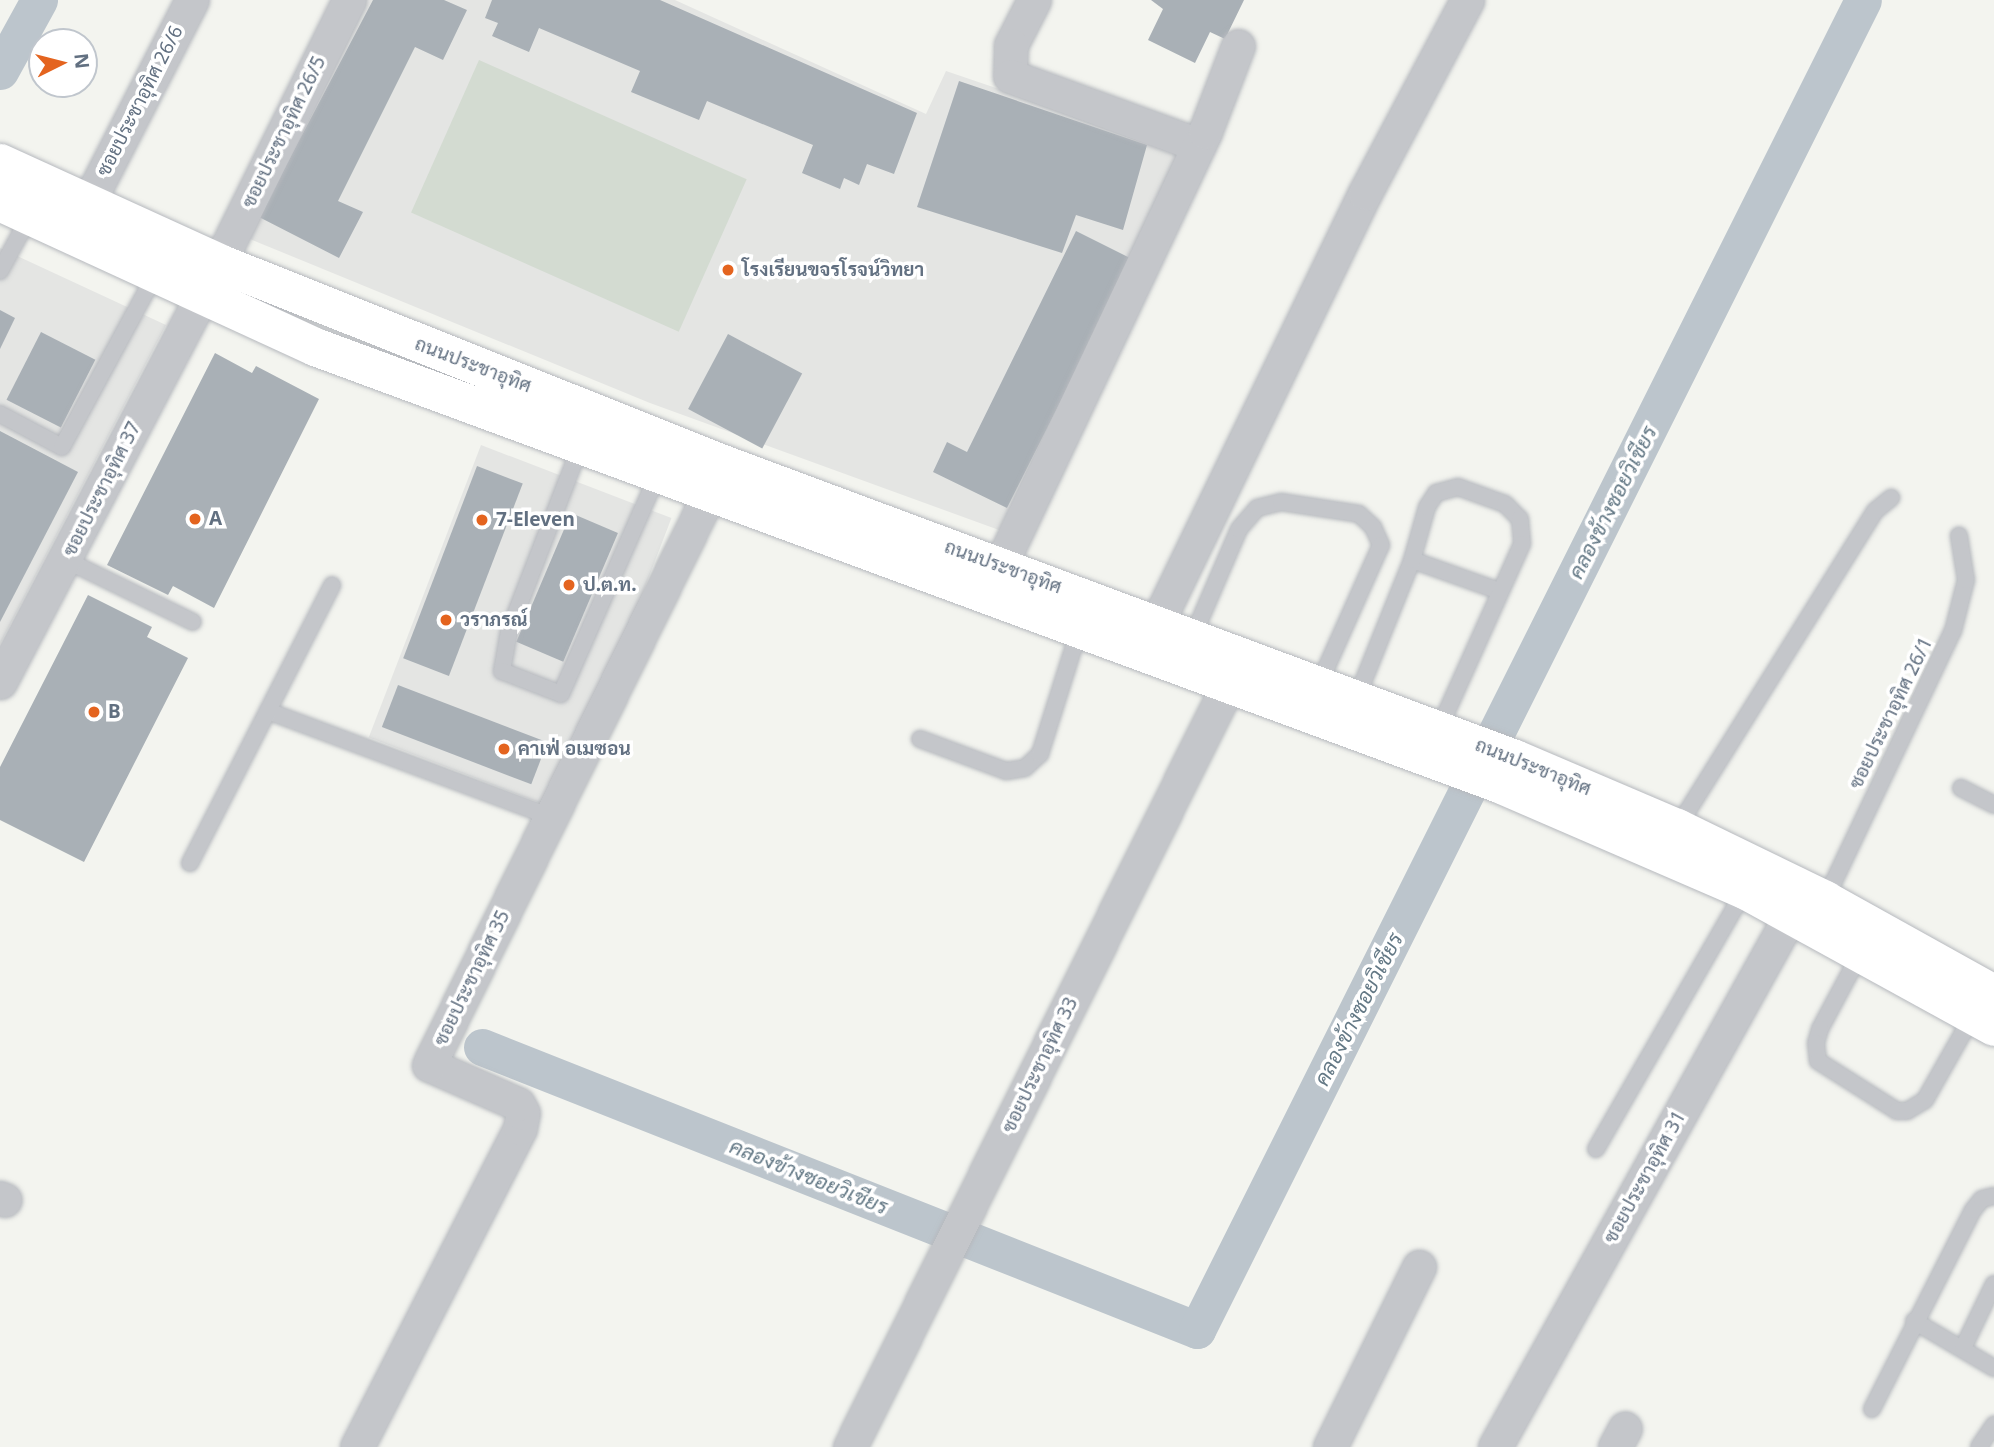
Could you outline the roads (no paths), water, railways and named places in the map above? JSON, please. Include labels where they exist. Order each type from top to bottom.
[{"type":"main road","name":"ถนนประชาอุทิศ","points":[[0,163],[88,203],[315,347],[657,476],[717,480],[1000,566],[1193,636],[1236,669],[1508,772],[1677,828],[1987,1012]]},
{"type":"main road","name":"ถนนประชาอุทิศ","points":[[15,209],[156,273],[211,279],[717,480],[1079,630],[1236,669],[1320,684],[1439,729],[1466,756]]},
{"type":"main road","name":"ถนนประชาอุทิศ","points":[[1508,772],[1745,890],[1808,907],[1862,951],[1987,1012]]},
{"type":"street","name":"ซอยประชาอุทิศ 26/6","points":[[88,203],[192,0]]},
{"type":"street","name":"ซอยประชาอุทิศ 26/5","points":[[211,279],[349,0]]},
{"type":"street","points":[[1034,0],[1011,45],[1010,76],[1199,145]]},
{"type":"street","points":[[1157,623],[1365,193],[1467,0]]},
{"type":"street","points":[[1000,566],[1199,145],[1238,46]]},
{"type":"street","name":"ซอยประชาอุทิศ 37","points":[[0,682],[211,279]]},
{"type":"street","name":"ซอยประชาอุทิศ 35","points":[[357,1447],[520,1129],[523,1113],[518,1104],[429,1065],[717,480]]},
{"type":"street","name":"ซอยประชาอุทิศ 33","points":[[851,1447],[1236,669]]},
{"type":"street","name":"ซอยประชาอุทิศ 31","points":[[1502,1444],[1808,907]]},
{"type":"street","points":[[1330,1447],[1419,1268]]},
{"type":"lane","points":[[0,271],[15,209]]},
{"type":"lane","points":[[0,414],[62,447],[156,273]]},
{"type":"lane","points":[[580,447],[509,631],[502,671],[561,694],[657,476]]},
{"type":"lane","points":[[1357,697],[1412,560],[1427,507],[1436,493],[1458,486],[1505,504],[1520,519],[1522,544],[1439,729]]},
{"type":"lane","points":[[1677,828],[1875,511],[1891,498]]},
{"type":"lane","points":[[1193,636],[1239,529],[1257,508],[1281,502],[1359,514],[1373,527],[1381,545],[1320,684]]},
{"type":"lane","name":"ซอยประชาอุทิศ 26/1","points":[[1808,907],[1953,632],[1966,580],[1959,536]]},
{"type":"lane","points":[[66,560],[192,622]]},
{"type":"lane","points":[[1412,560],[1499,592]]},
{"type":"lane","points":[[190,863],[332,585]]},
{"type":"lane","points":[[919,739],[1006,771],[1025,768],[1040,754],[1079,630]]},
{"type":"lane","points":[[268,711],[552,817]]},
{"type":"lane","points":[[1961,788],[1994,805]]},
{"type":"lane","points":[[1596,1149],[1745,890]]},
{"type":"lane","points":[[1862,951],[1820,1029],[1816,1043],[1818,1062],[1896,1111],[1907,1111],[1924,1100],[1987,1012]]},
{"type":"lane","points":[[1872,1409],[1914,1321],[1973,1210],[1982,1199],[1994,1196]]},
{"type":"lane","points":[[1963,1348],[1994,1284]]},
{"type":"lane","points":[[1914,1321],[1994,1368]]},
{"type":"lane","points":[[1979,1447],[1994,1425]]},
{"type":"waterway","points":[[0,71],[39,0]]},
{"type":"waterway","name":"คลองข้างซอยวิเชียร","points":[[482,1047],[1197,1330],[1863,0]]},
{"type":"place","name":"โรงเรียนขจรโรจน์วิทยา","points":[[728,270]]},
{"type":"place","name":"A","points":[[195,519]]},
{"type":"place","name":"7-Eleven","points":[[482,520]]},
{"type":"place","name":"ป.ต.ท.","points":[[569,585]]},
{"type":"place","name":"วราภรณ์","points":[[446,620]]},
{"type":"place","name":"B","points":[[94,712]]},
{"type":"place","name":"คาเฟ่ อเมซอน","points":[[504,749]]}]
